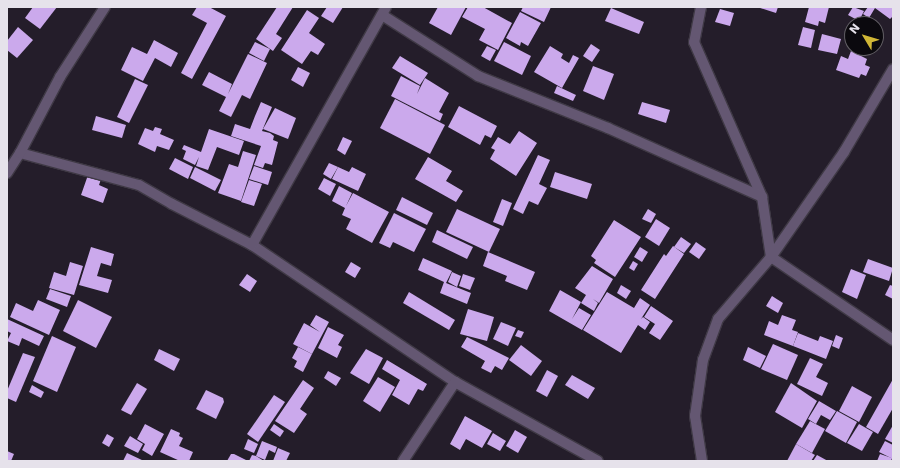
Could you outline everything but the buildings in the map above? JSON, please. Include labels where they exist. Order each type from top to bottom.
[{"type":"street","points":[[7,173],[20,153],[60,76],[105,7]]},
{"type":"street","points":[[701,7],[694,42],[762,197],[771,257],[893,340]]},
{"type":"street","points":[[252,244],[384,11],[478,76],[608,128],[762,197]]},
{"type":"street","points":[[702,461],[695,416],[703,360],[718,319],[771,257],[844,152],[893,70]]},
{"type":"street","points":[[20,153],[139,185],[172,204],[252,244],[455,382],[598,461]]},
{"type":"street","points":[[403,461],[455,382]]}]
